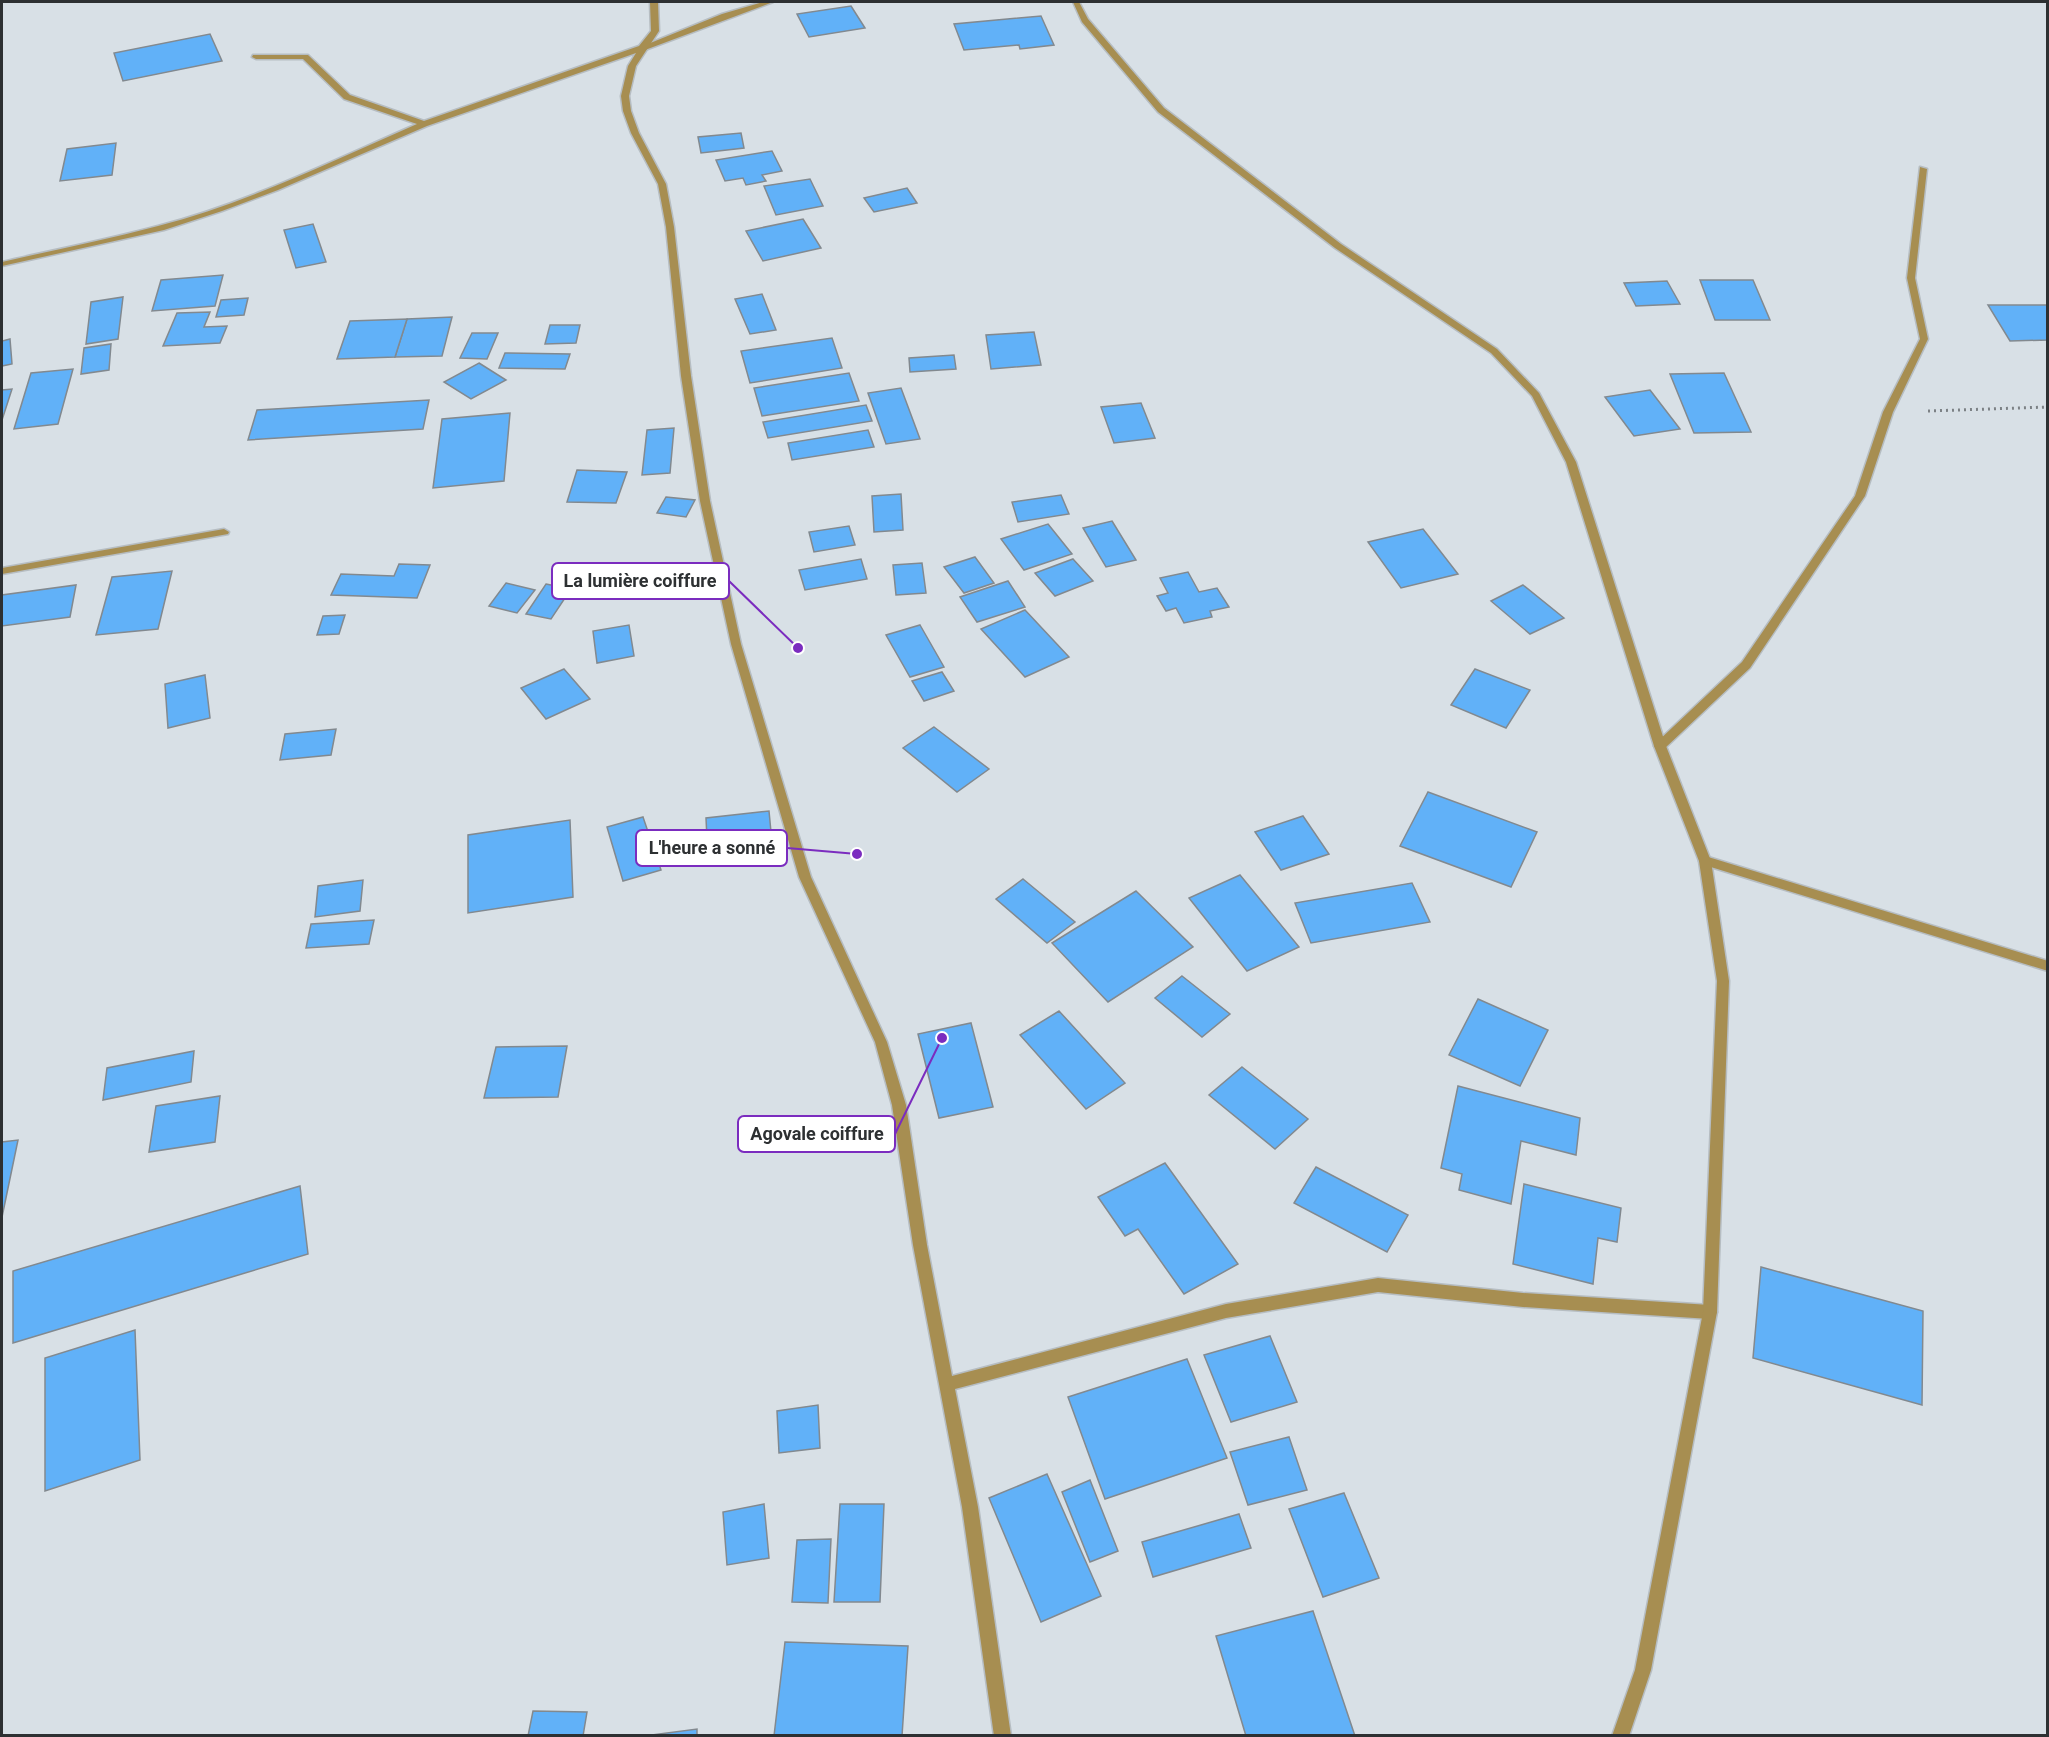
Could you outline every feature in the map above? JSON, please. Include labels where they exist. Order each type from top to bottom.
[{"type":"street","points":[[654,2],[655,31],[642,48],[628,78],[625,96],[627,111],[636,134],[662,183],[670,227],[686,376],[705,501],[736,644],[806,877],[881,1042],[899,1105],[920,1245],[970,1507],[1003,1736]]},
{"type":"street","points":[[2,264],[161,228],[219,209],[275,188],[424,124],[770,2]]},
{"type":"street","points":[[1076,2],[1085,20],[1161,110],[1338,246],[1494,351],[1536,395],[1571,462],[1660,746],[1705,861],[1723,981],[1710,1312],[1643,1671],[1620,1736]]},
{"type":"street","points":[[256,57],[305,57],[347,97],[424,124]]},
{"type":"street","points":[[1660,746],[1746,665],[1860,495],[1888,412],[1924,339],[1911,278],[1923,169]]},
{"type":"street","points":[[2,571],[224,532]]},
{"type":"street","points":[[1705,861],[2048,966]]},
{"type":"street","points":[[947,1384],[1226,1311],[1378,1286],[1523,1300],[1710,1312]]},
{"type":"path","points":[[1888,412],[2048,407]]},
{"type":"building","points":[[851,6],[865,28],[809,37],[797,14]]},
{"type":"building","points":[[1041,16],[1054,45],[1020,49],[1019,45],[964,50],[954,24]]},
{"type":"building","points":[[210,34],[222,61],[123,81],[114,53]]},
{"type":"building","points":[[741,133],[744,148],[701,153],[698,137]]},
{"type":"building","points":[[116,143],[112,175],[60,181],[67,149]]},
{"type":"building","points":[[772,151],[782,171],[762,175],[766,181],[746,185],[743,178],[725,181],[716,160]]},
{"type":"building","points":[[810,179],[823,206],[776,215],[764,186]]},
{"type":"building","points":[[907,188],[917,203],[874,212],[864,198]]},
{"type":"building","points":[[803,219],[821,248],[763,261],[746,231]]},
{"type":"building","points":[[313,224],[326,262],[296,268],[284,230]]},
{"type":"building","points":[[223,275],[215,306],[152,311],[161,280]]},
{"type":"building","points":[[1700,280],[1753,280],[1770,320],[1715,320]]},
{"type":"building","points":[[1667,281],[1680,304],[1636,306],[1624,283]]},
{"type":"building","points":[[762,294],[776,330],[750,334],[735,299]]},
{"type":"building","points":[[123,297],[118,339],[86,344],[91,302]]},
{"type":"building","points":[[248,298],[244,315],[216,317],[221,300]]},
{"type":"building","points":[[1988,305],[2048,305],[2048,340],[2010,341]]},
{"type":"building","points":[[210,312],[204,327],[227,326],[220,343],[163,346],[177,313]]},
{"type":"building","points":[[452,317],[442,356],[395,357],[407,319]]},
{"type":"building","points":[[407,319],[395,357],[337,359],[350,321]]},
{"type":"building","points":[[550,325],[580,325],[576,343],[545,344]]},
{"type":"building","points":[[1034,332],[1041,365],[991,369],[986,335]]},
{"type":"building","points":[[472,333],[498,333],[487,359],[460,358]]},
{"type":"building","points":[[832,338],[842,368],[750,383],[741,351]]},
{"type":"building","points":[[10,339],[12,364],[2,366],[2,341]]},
{"type":"building","points":[[111,344],[109,370],[81,374],[84,348]]},
{"type":"building","points":[[505,353],[570,354],[565,369],[499,368]]},
{"type":"building","points":[[954,355],[956,369],[910,372],[909,358]]},
{"type":"building","points":[[479,363],[506,380],[471,399],[444,382]]},
{"type":"building","points":[[73,369],[58,424],[14,429],[31,373]]},
{"type":"building","points":[[849,373],[859,401],[762,416],[754,388]]},
{"type":"building","points":[[1724,373],[1751,432],[1694,433],[1670,374]]},
{"type":"building","points":[[901,388],[920,439],[886,444],[868,393]]},
{"type":"building","points":[[12,389],[2,420],[2,390]]},
{"type":"building","points":[[1650,390],[1680,429],[1634,436],[1605,397]]},
{"type":"building","points":[[429,400],[423,429],[248,440],[257,410]]},
{"type":"building","points":[[1141,403],[1155,438],[1114,443],[1101,407]]},
{"type":"building","points":[[866,405],[872,421],[768,438],[763,422]]},
{"type":"building","points":[[510,413],[504,481],[433,488],[442,419]]},
{"type":"building","points":[[674,428],[670,473],[642,475],[647,430]]},
{"type":"building","points":[[868,430],[874,447],[792,460],[788,443]]},
{"type":"building","points":[[577,470],[627,472],[616,503],[567,502]]},
{"type":"building","points":[[901,494],[903,530],[874,532],[872,496]]},
{"type":"building","points":[[1061,495],[1069,514],[1018,522],[1012,502]]},
{"type":"building","points":[[666,497],[695,500],[686,517],[657,513]]},
{"type":"building","points":[[1112,521],[1136,560],[1106,567],[1083,528]]},
{"type":"building","points":[[1048,524],[1072,554],[1024,570],[1001,539]]},
{"type":"building","points":[[849,526],[855,545],[814,552],[809,532]]},
{"type":"building","points":[[1423,529],[1458,574],[1401,588],[1368,542]]},
{"type":"building","points":[[975,557],[994,583],[964,593],[944,567]]},
{"type":"building","points":[[861,559],[867,579],[805,590],[799,570]]},
{"type":"building","points":[[1073,559],[1093,581],[1055,596],[1035,573]]},
{"type":"building","points":[[922,563],[926,593],[896,595],[893,565]]},
{"type":"building","points":[[399,564],[430,565],[417,598],[331,595],[341,574],[394,576]]},
{"type":"building","points":[[172,571],[158,629],[96,635],[112,577]]},
{"type":"building","points":[[1188,572],[1199,592],[1217,588],[1229,607],[1210,611],[1212,617],[1184,623],[1176,608],[1166,611],[1157,596],[1168,593],[1160,578]]},
{"type":"building","points":[[1008,581],[1025,607],[977,622],[960,597]]},
{"type":"building","points":[[506,583],[535,590],[517,613],[489,606]]},
{"type":"building","points":[[546,584],[571,589],[551,619],[526,614]]},
{"type":"building","points":[[76,585],[70,617],[2,626],[2,595]]},
{"type":"building","points":[[1523,585],[1564,618],[1530,634],[1491,601]]},
{"type":"building","points":[[1025,610],[1069,657],[1025,677],[981,629]]},
{"type":"building","points":[[345,615],[339,634],[317,635],[323,616]]},
{"type":"building","points":[[629,625],[634,656],[597,663],[593,631]]},
{"type":"building","points":[[920,625],[944,667],[910,677],[886,635]]},
{"type":"building","points":[[564,669],[590,699],[546,719],[521,688]]},
{"type":"building","points":[[1475,669],[1530,690],[1506,728],[1451,705]]},
{"type":"building","points":[[942,672],[954,691],[924,701],[912,681]]},
{"type":"building","points":[[205,675],[210,718],[168,728],[165,684]]},
{"type":"building","points":[[934,727],[989,769],[957,792],[903,748]]},
{"type":"building","points":[[336,729],[331,755],[280,760],[285,734]]},
{"type":"building","points":[[1428,792],[1537,832],[1511,887],[1400,846]]},
{"type":"building","points":[[769,811],[773,853],[708,861],[706,818]]},
{"type":"building","points":[[1303,816],[1329,854],[1281,870],[1255,832]]},
{"type":"building","points":[[643,817],[661,870],[623,881],[607,827]]},
{"type":"building","points":[[570,820],[573,897],[468,913],[468,835]]},
{"type":"building","points":[[1240,875],[1299,947],[1247,971],[1189,898]]},
{"type":"building","points":[[1023,879],[1075,922],[1047,943],[996,899]]},
{"type":"building","points":[[363,880],[360,911],[315,917],[318,886]]},
{"type":"building","points":[[1412,883],[1430,922],[1311,943],[1295,903]]},
{"type":"building","points":[[1136,891],[1193,947],[1108,1002],[1052,943]]},
{"type":"building","points":[[374,920],[369,944],[306,948],[311,924]]},
{"type":"building","points":[[1182,976],[1230,1014],[1202,1037],[1155,998]]},
{"type":"building","points":[[1478,999],[1548,1030],[1520,1086],[1449,1055]]},
{"type":"building","points":[[1059,1011],[1125,1083],[1086,1109],[1020,1035]]},
{"type":"building","points":[[971,1023],[993,1107],[939,1118],[918,1034]]},
{"type":"building","points":[[567,1046],[558,1097],[484,1098],[496,1047]]},
{"type":"building","points":[[194,1051],[191,1082],[103,1100],[107,1068]]},
{"type":"building","points":[[1242,1067],[1308,1119],[1275,1149],[1209,1095]]},
{"type":"building","points":[[1458,1086],[1580,1118],[1576,1155],[1521,1141],[1511,1204],[1459,1190],[1462,1174],[1441,1168]]},
{"type":"building","points":[[220,1096],[215,1142],[149,1152],[156,1106]]},
{"type":"building","points":[[18,1140],[2,1217],[2,1142]]},
{"type":"building","points":[[1165,1163],[1238,1264],[1184,1294],[1138,1229],[1125,1236],[1098,1197]]},
{"type":"building","points":[[1316,1167],[1408,1215],[1387,1252],[1294,1203]]},
{"type":"building","points":[[1524,1184],[1621,1208],[1617,1242],[1598,1238],[1593,1284],[1513,1264]]},
{"type":"building","points":[[300,1186],[308,1254],[13,1343],[13,1271]]},
{"type":"building","points":[[1761,1267],[1923,1311],[1922,1405],[1753,1358]]},
{"type":"building","points":[[135,1330],[140,1460],[45,1491],[45,1358]]},
{"type":"building","points":[[1270,1336],[1297,1402],[1231,1422],[1204,1355]]},
{"type":"building","points":[[1187,1359],[1227,1458],[1105,1499],[1068,1397]]},
{"type":"building","points":[[818,1405],[820,1448],[779,1453],[777,1411]]},
{"type":"building","points":[[1289,1437],[1307,1490],[1248,1505],[1230,1452]]},
{"type":"building","points":[[1047,1474],[1101,1596],[1041,1622],[989,1498]]},
{"type":"building","points":[[1090,1480],[1118,1551],[1090,1562],[1062,1492]]},
{"type":"building","points":[[1344,1493],[1379,1578],[1323,1597],[1289,1509]]},
{"type":"building","points":[[764,1504],[769,1558],[727,1565],[723,1512]]},
{"type":"building","points":[[840,1504],[884,1504],[880,1602],[834,1602]]},
{"type":"building","points":[[1239,1514],[1251,1548],[1153,1577],[1142,1542]]},
{"type":"building","points":[[831,1539],[828,1603],[792,1602],[797,1540]]},
{"type":"building","points":[[1313,1611],[1355,1736],[1246,1736],[1216,1636]]},
{"type":"building","points":[[785,1642],[908,1646],[902,1736],[774,1736]]},
{"type":"building","points":[[533,1711],[587,1712],[583,1736],[528,1736]]},
{"type":"building","points":[[697,1729],[697,1736],[644,1736]]},
{"type":"place","name":"La lumière coiffure","points":[[798,648]]},
{"type":"place","name":"L'heure a sonné","points":[[857,854]]},
{"type":"place","name":"Agovale coiffure","points":[[942,1038]]}]
